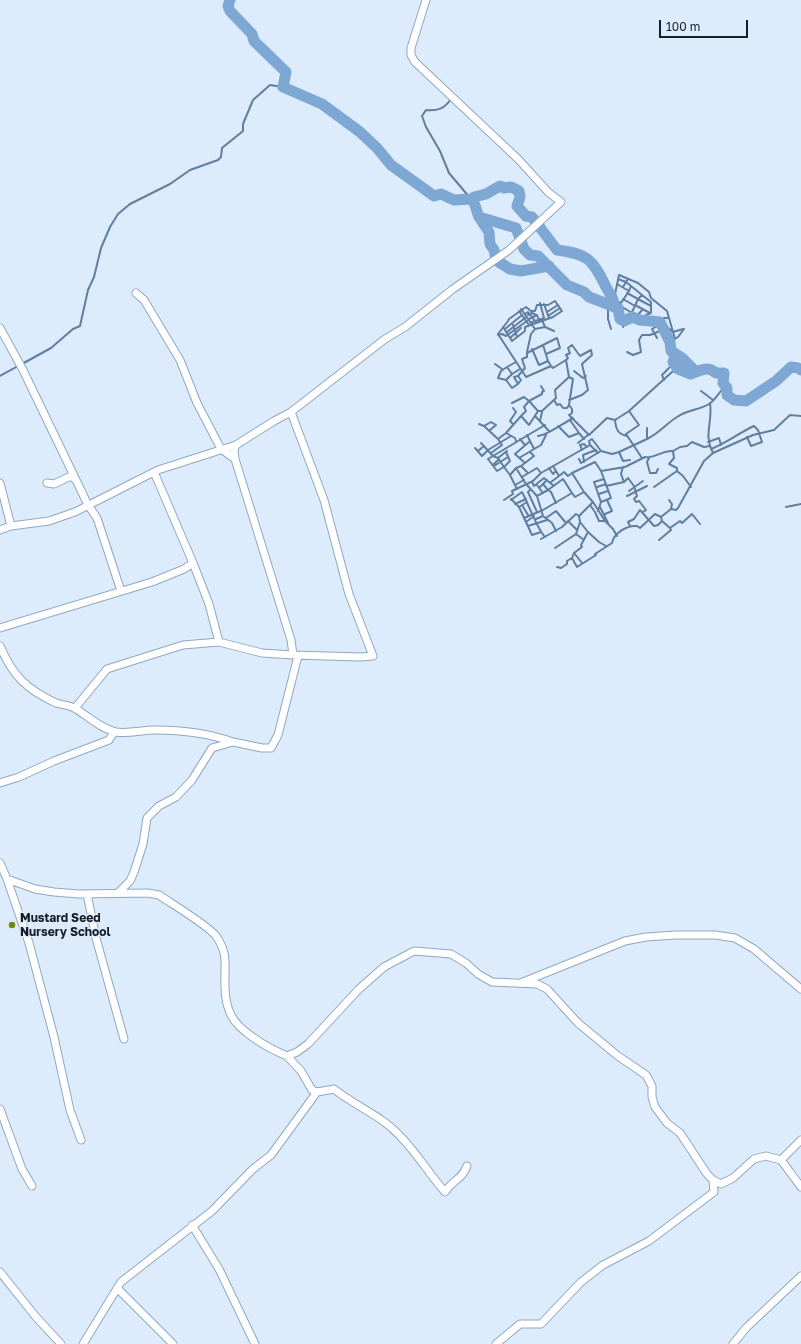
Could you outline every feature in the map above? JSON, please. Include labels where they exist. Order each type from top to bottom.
[{"type":"street","points":[[0,530],[11,526],[49,521],[88,505],[154,472],[236,445],[291,412],[385,339],[405,327],[453,289],[509,250],[561,202],[548,192],[518,159],[415,62],[411,55],[411,48],[426,0]]},
{"type":"street","points":[[136,294],[144,300],[180,360],[197,403],[221,449],[235,459]]},
{"type":"street","points":[[0,328],[19,361],[88,505],[97,518],[121,591]]},
{"type":"street","points":[[75,708],[106,669],[183,645],[219,642],[262,653],[296,656],[373,656],[349,594],[324,500],[291,412]]},
{"type":"street","points":[[0,646],[6,660],[21,681],[33,692],[58,704],[75,708],[95,722],[114,732],[181,731],[208,734],[233,742],[262,748],[271,748],[278,735],[296,656],[235,459],[234,450],[236,445]]},
{"type":"street","points":[[154,472],[209,604],[219,642]]},
{"type":"street","points":[[47,483],[54,484],[71,476],[76,480]]},
{"type":"street","points":[[0,483],[11,526]]},
{"type":"street","points":[[0,628],[152,582],[184,569],[193,563]]},
{"type":"street","points":[[0,783],[19,777],[54,761],[109,740],[114,732]]},
{"type":"street","points":[[118,893],[130,881],[134,872],[143,844],[147,818],[159,806],[176,797],[192,780],[212,748],[233,742]]},
{"type":"street","points":[[0,863],[29,943],[54,1036],[70,1110],[81,1140]]},
{"type":"street","points":[[7,879],[48,891],[87,894],[148,893],[159,895],[216,935],[223,948],[227,963],[225,986],[231,1016],[260,1043],[287,1056],[301,1071],[312,1090],[317,1092],[334,1089],[347,1099],[383,1121],[400,1135],[445,1192],[450,1185],[463,1176],[467,1166]]},
{"type":"street","points":[[87,894],[96,938],[124,1039]]},
{"type":"street","points":[[517,984],[543,976],[559,967],[625,941],[669,936],[716,935],[735,938],[754,949],[801,989]]},
{"type":"street","points":[[287,1056],[297,1052],[308,1044],[359,989],[384,967],[414,952],[451,954],[466,962],[478,974],[492,982],[537,984],[548,989],[578,1023],[618,1056],[646,1075],[652,1086],[652,1097],[655,1107],[667,1123],[680,1133],[707,1174],[714,1180],[721,1184],[733,1178],[754,1158],[766,1156],[781,1160],[801,1187]]},
{"type":"street","points":[[85,1343],[117,1288],[127,1275],[163,1250],[212,1211],[253,1169],[271,1155],[317,1092]]},
{"type":"street","points":[[0,1108],[22,1169],[32,1186]]},
{"type":"street","points":[[781,1160],[801,1140]]},
{"type":"street","points":[[496,1344],[520,1324],[541,1324],[581,1282],[603,1264],[650,1241],[714,1192],[714,1180]]},
{"type":"street","points":[[192,1226],[219,1269],[255,1344]]},
{"type":"street","points":[[0,1272],[36,1317],[61,1344]]},
{"type":"street","points":[[733,1344],[746,1328],[801,1276]]},
{"type":"street","points":[[117,1288],[173,1344]]},
{"type":"waterway","points":[[230,0],[228,6],[230,11],[252,34],[254,41],[286,72],[283,87],[322,104],[360,132],[377,148],[391,165],[434,196],[441,194],[454,200],[471,199],[475,205],[479,217],[516,228],[524,249],[530,255],[538,256],[567,285],[584,292],[589,297],[618,308],[620,319],[624,321],[632,317],[640,320],[660,322],[670,342],[671,351],[682,358],[696,372],[706,369],[716,373],[724,373],[723,383],[727,388],[727,395],[734,400],[746,401],[776,381],[791,367],[801,370]]},
{"type":"waterway","points":[[22,364],[51,348],[73,329],[80,326],[88,290],[94,277],[101,248],[110,227],[118,214],[130,204],[170,184],[190,170],[218,160],[221,157],[222,148],[243,131],[243,124],[253,100],[270,85],[283,87]]},
{"type":"waterway","points":[[451,99],[440,109],[426,110],[422,116],[426,127],[440,151],[449,173],[471,199]]},
{"type":"waterway","points":[[474,197],[486,194],[500,186],[504,188],[511,187],[519,191],[520,197],[517,206],[526,216],[532,217],[557,250],[575,253],[588,259],[597,270],[612,296],[614,307]]},
{"type":"waterway","points":[[479,217],[489,232],[490,244],[494,250],[496,259],[499,262],[510,269],[521,271],[549,266]]},
{"type":"waterway","points":[[618,308],[621,303],[614,299],[619,275],[638,283],[649,292],[651,298],[667,311],[673,332]]},
{"type":"waterway","points":[[618,279],[626,282],[623,287]]},
{"type":"waterway","points":[[628,279],[626,282],[631,286],[629,291]]},
{"type":"waterway","points":[[617,284],[629,291],[621,303]]},
{"type":"waterway","points":[[631,286],[642,295],[638,299],[651,306]]},
{"type":"waterway","points":[[627,293],[638,299],[635,306]]},
{"type":"waterway","points":[[642,295],[651,302],[651,313],[646,315],[644,318]]},
{"type":"waterway","points":[[623,299],[635,306],[632,312]]},
{"type":"waterway","points":[[503,327],[512,341],[525,331],[525,327],[553,317],[562,311],[555,301],[548,305],[537,305],[535,311],[531,311],[526,307],[509,319],[508,321],[498,334],[526,377],[551,366],[553,368],[566,360]]},
{"type":"waterway","points":[[540,303],[544,318]]},
{"type":"waterway","points":[[544,304],[549,318]]},
{"type":"waterway","points":[[547,312],[558,305]]},
{"type":"waterway","points":[[608,305],[608,319],[611,329]]},
{"type":"waterway","points":[[619,305],[637,316],[636,319]]},
{"type":"waterway","points":[[635,305],[650,313]]},
{"type":"waterway","points":[[548,316],[560,308]]},
{"type":"waterway","points":[[521,309],[535,329],[545,327],[554,331]]},
{"type":"waterway","points":[[643,309],[637,316],[644,318],[643,321]]},
{"type":"waterway","points":[[519,311],[529,325]]},
{"type":"waterway","points":[[525,314],[528,312],[535,321]]},
{"type":"waterway","points":[[528,315],[532,313],[536,315]]},
{"type":"waterway","points":[[505,329],[522,315]]},
{"type":"waterway","points":[[529,319],[537,315],[539,320]]},
{"type":"waterway","points":[[507,332],[525,318]]},
{"type":"waterway","points":[[532,322],[544,318]]},
{"type":"waterway","points":[[660,322],[664,318],[668,318]]},
{"type":"waterway","points":[[542,320],[545,327]]},
{"type":"waterway","points":[[498,335],[502,334],[506,336],[527,321]]},
{"type":"waterway","points":[[623,327],[624,321]]},
{"type":"waterway","points":[[657,338],[652,329],[661,324]]},
{"type":"waterway","points":[[513,325],[517,337]]},
{"type":"waterway","points":[[666,326],[673,332]]},
{"type":"waterway","points":[[510,338],[521,328]]},
{"type":"waterway","points":[[527,352],[531,334],[535,329]]},
{"type":"waterway","points":[[627,352],[633,355],[641,352],[639,340],[642,335],[650,335],[665,329]]},
{"type":"waterway","points":[[675,339],[673,332],[683,329]]},
{"type":"waterway","points":[[670,342],[678,337],[684,329]]},
{"type":"waterway","points":[[518,376],[521,380],[518,384],[514,377],[518,376],[525,368],[522,359],[527,357],[527,353],[557,338],[560,348],[546,354]]},
{"type":"waterway","points":[[543,345],[548,361]]},
{"type":"waterway","points":[[569,400],[582,395],[588,390],[582,364],[592,355],[591,350],[580,356],[572,345],[568,348],[570,353],[566,355],[568,358],[566,360],[569,377],[573,379],[569,405]]},
{"type":"waterway","points":[[532,349],[539,365],[548,361],[551,366]]},
{"type":"waterway","points":[[676,355],[673,362],[678,369],[691,374],[696,372]]},
{"type":"waterway","points":[[512,374],[507,367],[516,362]]},
{"type":"waterway","points":[[664,380],[662,375],[674,363]]},
{"type":"waterway","points":[[495,364],[502,369]]},
{"type":"waterway","points":[[0,376],[18,366]]},
{"type":"waterway","points":[[507,367],[501,371],[498,378],[506,380],[520,369]]},
{"type":"waterway","points":[[629,411],[672,372],[678,369]]},
{"type":"waterway","points":[[574,371],[583,378],[586,376]]},
{"type":"waterway","points":[[512,403],[524,397],[529,401],[524,407],[526,411],[521,416],[529,425],[538,411],[542,411],[556,398],[555,390],[569,377]]},
{"type":"waterway","points":[[506,380],[512,388],[518,384]]},
{"type":"waterway","points":[[538,411],[529,401],[542,394],[544,391],[541,386]]},
{"type":"waterway","points":[[647,439],[681,415],[709,404],[726,386]]},
{"type":"waterway","points":[[701,391],[713,400]]},
{"type":"waterway","points":[[554,400],[557,405],[560,404],[563,408],[567,408],[569,405],[572,409],[572,413],[569,415],[589,435],[607,418],[615,420]]},
{"type":"waterway","points":[[710,403],[711,410],[708,434],[713,453],[753,435],[774,430],[790,415],[801,416]]},
{"type":"waterway","points":[[513,408],[516,412],[510,421],[513,424]]},
{"type":"waterway","points":[[615,420],[629,411],[639,425],[626,434],[642,458]]},
{"type":"waterway","points":[[540,421],[542,412]]},
{"type":"waterway","points":[[506,433],[521,416]]},
{"type":"waterway","points":[[535,416],[549,431]]},
{"type":"waterway","points":[[538,436],[551,431],[573,418]]},
{"type":"waterway","points":[[570,420],[579,433]]},
{"type":"waterway","points":[[615,420],[618,431],[627,436]]},
{"type":"waterway","points":[[484,426],[491,422],[496,425],[490,430]]},
{"type":"waterway","points":[[479,424],[484,426],[498,439]]},
{"type":"waterway","points":[[493,456],[545,425]]},
{"type":"waterway","points":[[558,426],[569,437],[579,433],[584,439]]},
{"type":"waterway","points":[[711,449],[754,426],[758,430],[762,442],[751,446],[747,437]]},
{"type":"waterway","points":[[630,460],[623,461],[619,452],[647,439],[647,428]]},
{"type":"waterway","points":[[491,453],[502,445],[498,439],[506,433],[515,438],[516,441]]},
{"type":"waterway","points":[[527,435],[534,449]]},
{"type":"waterway","points":[[519,458],[541,445],[546,435]]},
{"type":"waterway","points":[[578,443],[588,435]]},
{"type":"waterway","points":[[475,448],[482,456],[488,450],[511,436]]},
{"type":"waterway","points":[[708,442],[719,438],[721,445]]},
{"type":"waterway","points":[[520,439],[525,445]]},
{"type":"waterway","points":[[598,453],[590,445],[589,441],[592,439],[601,451]]},
{"type":"waterway","points":[[525,463],[515,454],[529,442]]},
{"type":"waterway","points":[[601,471],[625,467],[645,457],[651,457],[673,451],[680,447],[687,446],[692,442],[704,447],[710,446]]},
{"type":"waterway","points":[[481,443],[493,456],[488,459],[497,471],[504,467],[510,475]]},
{"type":"waterway","points":[[582,450],[580,445],[584,444],[587,447]]},
{"type":"waterway","points":[[504,500],[513,494],[512,491],[533,481],[541,473],[590,445]]},
{"type":"waterway","points":[[478,451],[484,446]]},
{"type":"waterway","points":[[584,462],[583,455],[596,450]]},
{"type":"waterway","points":[[498,458],[507,451]]},
{"type":"waterway","points":[[579,459],[581,463],[601,451],[612,454],[619,452]]},
{"type":"waterway","points":[[654,487],[677,471],[677,468],[669,464],[674,458],[673,451]]},
{"type":"waterway","points":[[493,456],[498,458],[504,467],[510,461],[506,452]]},
{"type":"waterway","points":[[521,466],[534,456],[530,452]]},
{"type":"waterway","points":[[557,567],[561,568],[572,558],[577,567],[612,543],[615,536],[625,528],[633,526],[640,528],[655,514],[661,517],[671,509],[676,510],[704,461],[713,453]]},
{"type":"waterway","points":[[494,466],[508,457]]},
{"type":"waterway","points":[[649,458],[647,462],[650,473],[656,473],[658,469]]},
{"type":"waterway","points":[[493,465],[499,459]]},
{"type":"waterway","points":[[584,492],[572,473],[595,462],[601,471],[611,498],[601,502],[598,511]]},
{"type":"waterway","points":[[517,489],[510,475],[516,468],[521,466],[527,472]]},
{"type":"waterway","points":[[553,466],[559,476],[564,472],[568,476],[572,473]]},
{"type":"waterway","points":[[606,486],[624,482],[621,474],[623,467]]},
{"type":"waterway","points":[[516,468],[526,484],[537,496],[543,516],[552,523],[556,531]]},
{"type":"waterway","points":[[522,477],[537,468],[541,473]]},
{"type":"waterway","points":[[549,468],[553,474],[556,471]]},
{"type":"waterway","points":[[677,471],[683,476],[691,487]]},
{"type":"waterway","points":[[551,482],[559,476]]},
{"type":"waterway","points":[[532,482],[534,486],[544,478],[554,486]]},
{"type":"waterway","points":[[624,482],[628,478],[634,486],[637,496],[634,499],[636,502],[639,501],[646,510],[643,512]]},
{"type":"waterway","points":[[543,484],[548,490],[563,479],[572,493]]},
{"type":"waterway","points":[[601,502],[594,482],[604,479]]},
{"type":"waterway","points":[[515,485],[524,480]]},
{"type":"waterway","points":[[539,488],[547,480]]},
{"type":"waterway","points":[[629,491],[643,481]]},
{"type":"waterway","points":[[597,487],[606,484]]},
{"type":"waterway","points":[[537,485],[543,493]]},
{"type":"waterway","points":[[627,496],[647,486]]},
{"type":"waterway","points":[[530,490],[528,492],[537,512]]},
{"type":"waterway","points":[[537,496],[548,490],[551,492],[556,503]]},
{"type":"waterway","points":[[599,494],[608,491]]},
{"type":"waterway","points":[[511,500],[522,492],[545,537]]},
{"type":"waterway","points":[[524,518],[543,510],[572,493],[575,497],[584,492],[593,502]]},
{"type":"waterway","points":[[511,499],[519,507],[532,535],[541,532]]},
{"type":"waterway","points":[[515,504],[526,499]]},
{"type":"waterway","points":[[605,514],[612,511],[607,500]]},
{"type":"waterway","points":[[669,500],[672,504],[671,509]]},
{"type":"waterway","points":[[519,507],[527,502]]},
{"type":"waterway","points":[[579,516],[593,502],[605,521]]},
{"type":"waterway","points":[[786,507],[801,504]]},
{"type":"waterway","points":[[522,505],[528,515]]},
{"type":"waterway","points":[[590,505],[595,512]]},
{"type":"waterway","points":[[600,507],[608,523]]},
{"type":"waterway","points":[[630,526],[628,522],[634,519],[640,510],[654,526],[658,525],[662,521],[661,517]]},
{"type":"waterway","points":[[546,518],[556,511],[566,523]]},
{"type":"waterway","points":[[595,512],[599,521],[605,521],[613,529],[617,536]]},
{"type":"waterway","points":[[541,539],[562,527],[576,514],[579,516],[580,522]]},
{"type":"waterway","points":[[659,540],[671,530],[670,528],[680,521],[682,523],[692,514],[700,524]]},
{"type":"waterway","points":[[526,522],[534,516]]},
{"type":"waterway","points":[[536,519],[543,516]]},
{"type":"waterway","points":[[528,526],[547,520]]},
{"type":"waterway","points":[[568,521],[577,530]]},
{"type":"waterway","points":[[662,521],[670,528]]},
{"type":"waterway","points":[[555,548],[576,534],[580,522],[588,532]]},
{"type":"waterway","points":[[572,558],[574,553],[582,547],[581,545],[588,532],[606,546]]},
{"type":"waterway","points":[[576,534],[584,540]]},
{"type":"waterway","points":[[574,553],[582,563]]},
{"type":"place","name":"Mustard Seed Nursery School","points":[[12,925]]}]
